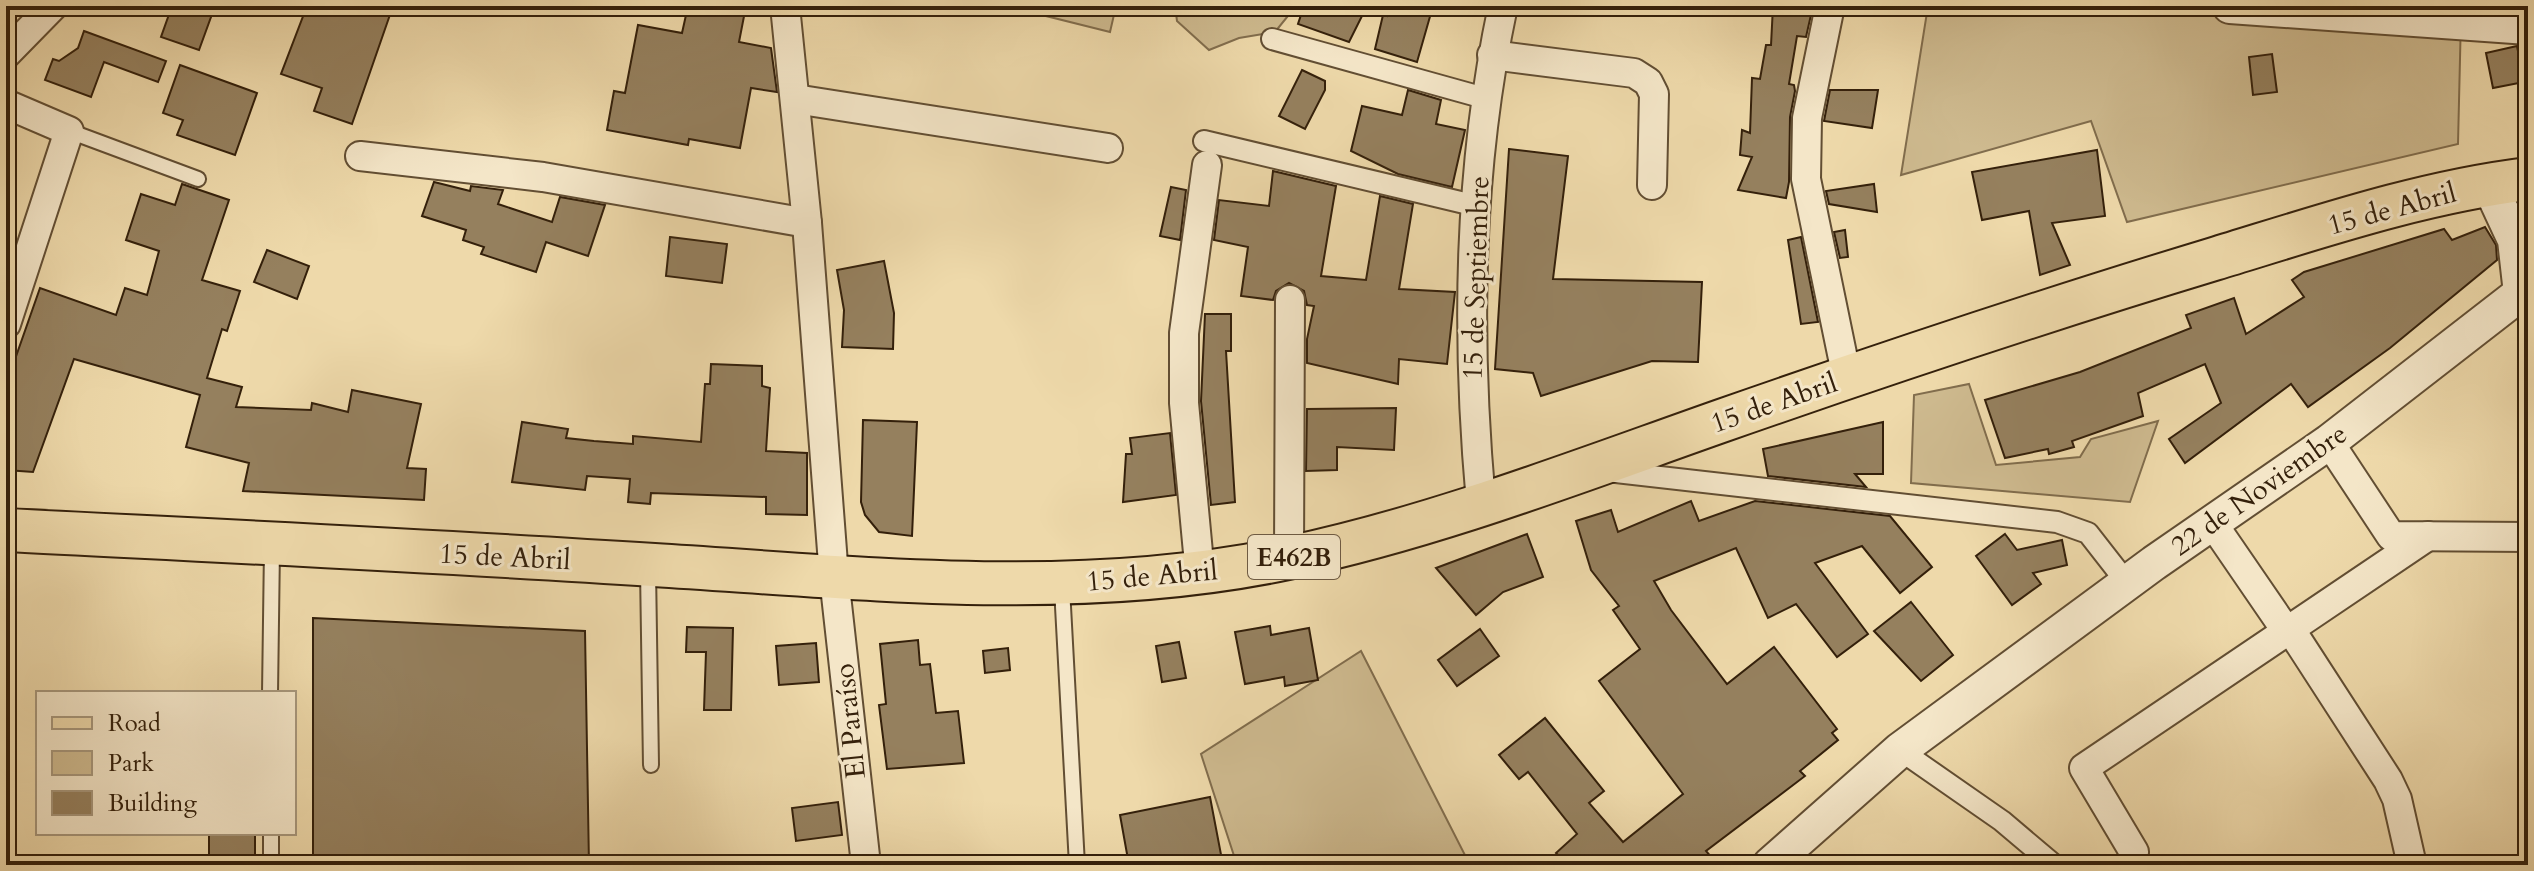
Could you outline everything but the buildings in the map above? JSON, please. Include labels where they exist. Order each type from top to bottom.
[{"type":"main road","name":"15 de Abril","points":[[6,530],[648,564],[834,577],[1062,583],[1200,574],[1289,558],[1481,503],[1847,378],[2203,262],[2405,204],[2509,181]]},
{"type":"street","points":[[6,54],[53,6]]},
{"type":"street","name":"El Paraíso","points":[[785,6],[807,223],[834,577],[866,865]]},
{"type":"street","name":"15 de Septiembre","points":[[1481,503],[1472,405],[1473,205],[1492,55],[1503,6]]},
{"type":"street","points":[[1830,6],[1807,118],[1806,179],[1847,378]]},
{"type":"street","points":[[2230,6],[2528,27]]},
{"type":"street","points":[[1272,39],[1488,99]]},
{"type":"street","points":[[1492,55],[1634,73],[1648,82],[1654,94],[1652,185]]},
{"type":"street","points":[[795,99],[1108,148]]},
{"type":"street","points":[[6,104],[69,131],[6,324]]},
{"type":"street","points":[[1200,574],[1187,447],[1184,333],[1205,153],[1473,205]]},
{"type":"street","points":[[360,156],[543,177],[807,223]]},
{"type":"street","name":"22 de Noviembre","points":[[1770,865],[1900,750],[2127,583],[2329,442],[2524,289],[2509,181]]},
{"type":"street","points":[[1289,558],[1290,300]]},
{"type":"street","points":[[2329,442],[2391,536],[2528,537]]},
{"type":"street","points":[[1587,469],[2057,522],[2088,533],[2127,583]]},
{"type":"street","points":[[2213,524],[2388,780],[2397,799],[2412,865]]},
{"type":"street","points":[[2134,852],[2084,768],[2287,628],[2428,536]]},
{"type":"street","points":[[1900,750],[2002,821],[2054,865]]},
{"type":"lane","points":[[69,131],[198,179]]},
{"type":"lane","points":[[270,691],[273,544]]},
{"type":"lane","points":[[648,564],[651,765]]},
{"type":"lane","points":[[1062,583],[1077,865]]},
{"type":"lane","points":[[271,835],[271,865]]},
{"type":"green space","points":[[1029,6],[1116,6],[1110,32],[1026,11]]},
{"type":"green space","points":[[1175,6],[1296,6],[1275,32],[1239,38],[1209,50],[1177,21]]},
{"type":"green space","points":[[1928,6],[2302,6],[2461,16],[2458,144],[2127,222],[2091,121],[1901,175]]},
{"type":"green space","points":[[1969,384],[1996,465],[2080,457],[2091,439],[2158,421],[2130,502],[1911,483],[1914,395]]},
{"type":"green space","points":[[1361,651],[1470,865],[1237,865],[1201,754]]}]
